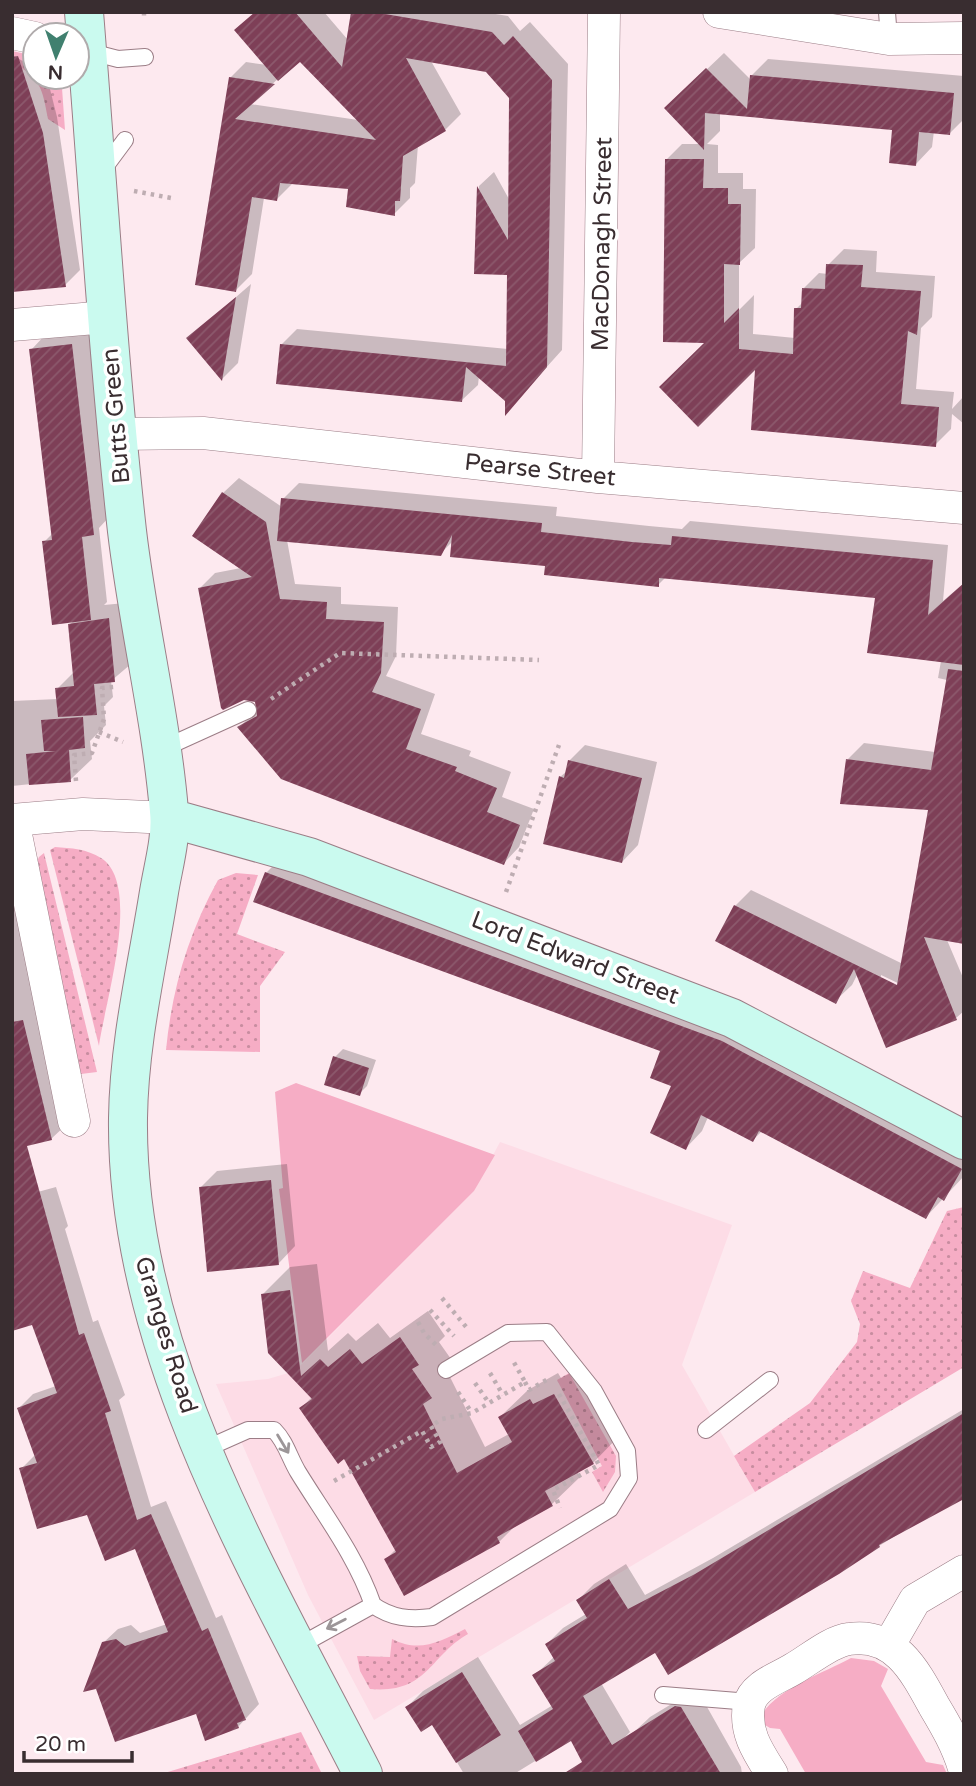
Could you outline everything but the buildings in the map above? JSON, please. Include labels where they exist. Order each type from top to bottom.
[{"type":"street","name":"MacDonagh Street","points":[[598,477],[604,12]]},
{"type":"street","points":[[719,12],[888,26],[964,37]]},
{"type":"street","name":"Butts Green","points":[[87,91],[97,179],[128,538],[162,749],[170,818]]},
{"type":"street","points":[[12,325],[107,317]]},
{"type":"street","name":"Pearse Street","points":[[117,434],[203,433],[598,477],[964,508]]},
{"type":"street","points":[[74,1121],[13,820],[83,814],[170,818]]},
{"type":"street","name":"Lord Edward Street","points":[[170,818],[309,857],[732,1017],[964,1140]]},
{"type":"street","name":"Granges Road","points":[[170,818],[133,1049],[130,1149],[133,1204],[146,1286],[203,1450],[296,1647],[363,1774]]},
{"type":"street","points":[[889,1645],[915,1600],[964,1571]]},
{"type":"street","points":[[772,1774],[755,1747],[748,1724],[750,1702],[760,1688],[846,1639],[872,1638],[889,1645],[911,1665],[958,1748],[964,1768]]},
{"type":"lane","points":[[91,52],[118,59],[145,57]]},
{"type":"lane","points":[[97,179],[124,140]]},
{"type":"lane","points":[[162,749],[247,710]]},
{"type":"lane","points":[[203,1450],[248,1430],[274,1430],[283,1439],[312,1494],[360,1570],[373,1605],[395,1616],[432,1617],[610,1509],[628,1478],[627,1451],[594,1391],[561,1345],[547,1332],[508,1333],[446,1370]]},
{"type":"lane","points":[[706,1430],[770,1380]]},
{"type":"lane","points":[[296,1647],[373,1605]]},
{"type":"lane","points":[[663,1695],[750,1702]]},
{"type":"path","points":[[146,195],[171,198]]},
{"type":"path","points":[[247,710],[277,696],[340,653],[539,660]]},
{"type":"path","points":[[72,785],[77,784],[74,755],[92,754],[104,719],[102,688],[116,687]]},
{"type":"path","points":[[99,732],[123,742]]},
{"type":"path","points":[[504,899],[559,745]]},
{"type":"path","points":[[442,1298],[477,1351]]},
{"type":"path","points":[[429,1310],[477,1351]]},
{"type":"path","points":[[499,1338],[529,1390],[557,1374]]},
{"type":"path","points":[[551,1378],[599,1465],[553,1490],[562,1507]]},
{"type":"path","points":[[312,1494],[422,1431],[431,1447],[440,1442],[431,1426],[442,1419],[472,1413],[525,1382]]},
{"type":"shaded area","points":[[12,51],[21,53],[21,68],[12,62]]},
{"type":"shaded area","points":[[41,91],[62,91],[65,130],[48,119]]},
{"type":"shaded area","points":[[55,847],[85,851],[101,858],[113,872],[119,893],[118,947],[99,1046],[50,850]]},
{"type":"shaded area","points":[[44,853],[97,1072],[81,1074],[32,873],[39,857]]},
{"type":"shaded area","points":[[236,873],[258,875],[237,934],[285,952],[260,986],[260,1052],[166,1050],[172,1005],[190,941],[218,880]]},
{"type":"shaded area","points":[[296,1083],[495,1155],[474,1191],[302,1363],[279,1189],[283,1188],[275,1092]]},
{"type":"shaded area","points":[[500,1142],[732,1225],[682,1365],[755,1492],[374,1720],[308,1595],[216,1384],[268,1379],[295,1371],[474,1191]]},
{"type":"shaded area","points":[[964,1207],[964,1367],[755,1492],[734,1456],[810,1403],[857,1342],[860,1324],[851,1301],[863,1271],[910,1288],[947,1211]]},
{"type":"shaded area","points":[[569,1373],[616,1456],[615,1472],[603,1492],[592,1472],[602,1466],[557,1380]]},
{"type":"shaded area","points":[[465,1629],[468,1634],[426,1672],[404,1686],[370,1689],[360,1671],[357,1656],[390,1657],[392,1639],[411,1645],[429,1644]]},
{"type":"shaded area","points":[[851,1658],[874,1661],[888,1669],[881,1686],[926,1762],[943,1765],[947,1774],[806,1774],[780,1729],[770,1728],[758,1721],[765,1710],[786,1691]]},
{"type":"shaded area","points":[[301,1732],[322,1774],[161,1774]]}]
